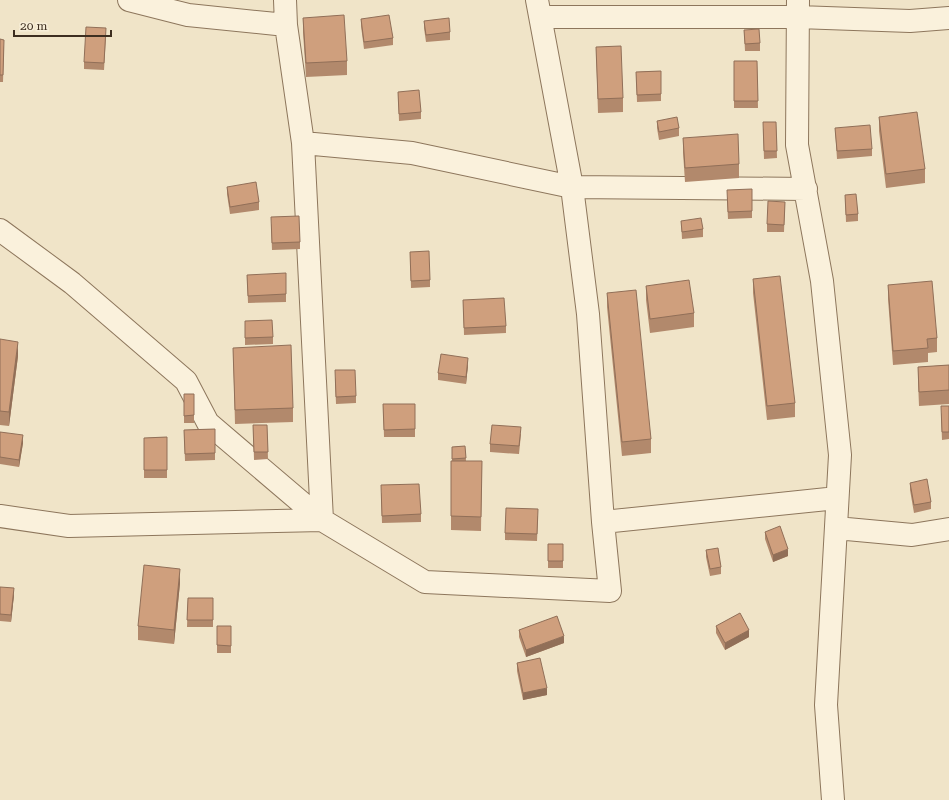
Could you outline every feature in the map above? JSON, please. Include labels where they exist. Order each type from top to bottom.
[{"type":"street","points":[[130,0],[188,14],[286,25]]},
{"type":"street","points":[[285,0],[286,25],[303,143],[322,520]]},
{"type":"street","points":[[798,8],[797,145],[822,281],[840,455],[826,705],[833,800]]},
{"type":"street","points":[[0,230],[72,283],[186,381],[208,423],[322,520],[425,582],[610,591],[603,522],[588,314],[572,187],[540,9],[798,8],[910,21],[949,18]]},
{"type":"street","points":[[303,143],[412,153],[572,187],[806,189]]},
{"type":"street","points":[[603,522],[837,498]]},
{"type":"street","points":[[0,516],[69,526],[322,520]]},
{"type":"street","points":[[836,528],[912,535],[949,530]]},
{"type":"building","points":[[344,15],[347,61],[306,63],[303,18]]},
{"type":"building","points":[[389,15],[393,38],[364,42],[361,19]]},
{"type":"building","points":[[449,18],[450,32],[426,35],[424,21]]},
{"type":"building","points":[[86,27],[106,28],[104,63],[84,62]]},
{"type":"building","points":[[759,29],[760,43],[745,44],[744,30]]},
{"type":"building","points":[[0,39],[4,40],[3,75],[0,75]]},
{"type":"building","points":[[621,46],[623,98],[598,99],[596,47]]},
{"type":"building","points":[[734,61],[757,61],[758,101],[734,101]]},
{"type":"building","points":[[661,71],[661,94],[637,95],[636,72]]},
{"type":"building","points":[[419,90],[421,112],[399,114],[398,92]]},
{"type":"building","points":[[917,112],[925,169],[886,174],[879,117]]},
{"type":"building","points":[[677,117],[679,128],[659,132],[657,121]]},
{"type":"building","points":[[763,122],[776,122],[777,151],[764,151]]},
{"type":"building","points":[[870,125],[872,149],[837,151],[835,128]]},
{"type":"building","points":[[738,134],[739,164],[685,168],[683,138]]},
{"type":"building","points":[[256,182],[259,202],[230,207],[227,187]]},
{"type":"building","points":[[752,189],[752,211],[728,212],[727,190]]},
{"type":"building","points":[[856,194],[858,214],[846,215],[845,195]]},
{"type":"building","points":[[768,201],[785,202],[784,225],[767,224]]},
{"type":"building","points":[[299,216],[300,242],[272,243],[271,217]]},
{"type":"building","points":[[701,218],[703,229],[682,232],[681,221]]},
{"type":"building","points":[[429,251],[430,280],[411,281],[410,252]]},
{"type":"building","points":[[286,273],[286,294],[248,296],[247,275]]},
{"type":"building","points":[[780,276],[795,403],[767,406],[753,279]]},
{"type":"building","points":[[689,280],[694,313],[650,319],[646,286]]},
{"type":"building","points":[[932,281],[937,338],[927,339],[928,348],[893,351],[888,285]]},
{"type":"building","points":[[636,290],[651,439],[622,442],[607,293]]},
{"type":"building","points":[[504,298],[506,326],[464,328],[463,300]]},
{"type":"building","points":[[272,320],[273,337],[245,338],[245,321]]},
{"type":"building","points":[[0,339],[18,342],[9,412],[0,411]]},
{"type":"building","points":[[291,345],[293,408],[235,410],[233,348]]},
{"type":"building","points":[[441,354],[468,358],[466,377],[438,373]]},
{"type":"building","points":[[949,365],[949,390],[919,392],[918,367]]},
{"type":"building","points":[[335,370],[355,370],[356,396],[336,397]]},
{"type":"building","points":[[184,394],[194,394],[194,415],[184,416]]},
{"type":"building","points":[[383,404],[415,404],[415,429],[384,430]]},
{"type":"building","points":[[941,406],[949,406],[949,432],[942,432]]},
{"type":"building","points":[[253,425],[267,425],[268,452],[254,452]]},
{"type":"building","points":[[492,425],[521,427],[519,446],[490,444]]},
{"type":"building","points":[[215,429],[215,453],[185,454],[184,430]]},
{"type":"building","points":[[0,432],[23,435],[19,460],[0,457]]},
{"type":"building","points":[[167,437],[167,470],[144,470],[144,438]]},
{"type":"building","points":[[465,446],[466,458],[452,459],[452,447]]},
{"type":"building","points":[[451,461],[482,461],[481,517],[451,516]]},
{"type":"building","points":[[927,479],[931,502],[914,505],[910,483]]},
{"type":"building","points":[[419,484],[421,514],[382,516],[381,485]]},
{"type":"building","points":[[506,508],[538,509],[537,534],[505,533]]},
{"type":"building","points":[[780,526],[788,549],[773,555],[765,532]]},
{"type":"building","points":[[548,544],[563,544],[563,561],[548,561]]},
{"type":"building","points":[[718,548],[721,567],[710,569],[706,550]]},
{"type":"building","points":[[144,565],[180,569],[174,630],[138,626]]},
{"type":"building","points":[[0,587],[14,588],[11,615],[0,614]]},
{"type":"building","points":[[188,598],[213,598],[213,620],[187,620]]},
{"type":"building","points":[[740,613],[749,630],[725,643],[716,626]]},
{"type":"building","points":[[557,616],[564,636],[526,650],[519,630]]},
{"type":"building","points":[[217,626],[231,626],[231,646],[217,645]]},
{"type":"building","points":[[540,658],[547,688],[523,693],[517,663]]}]
